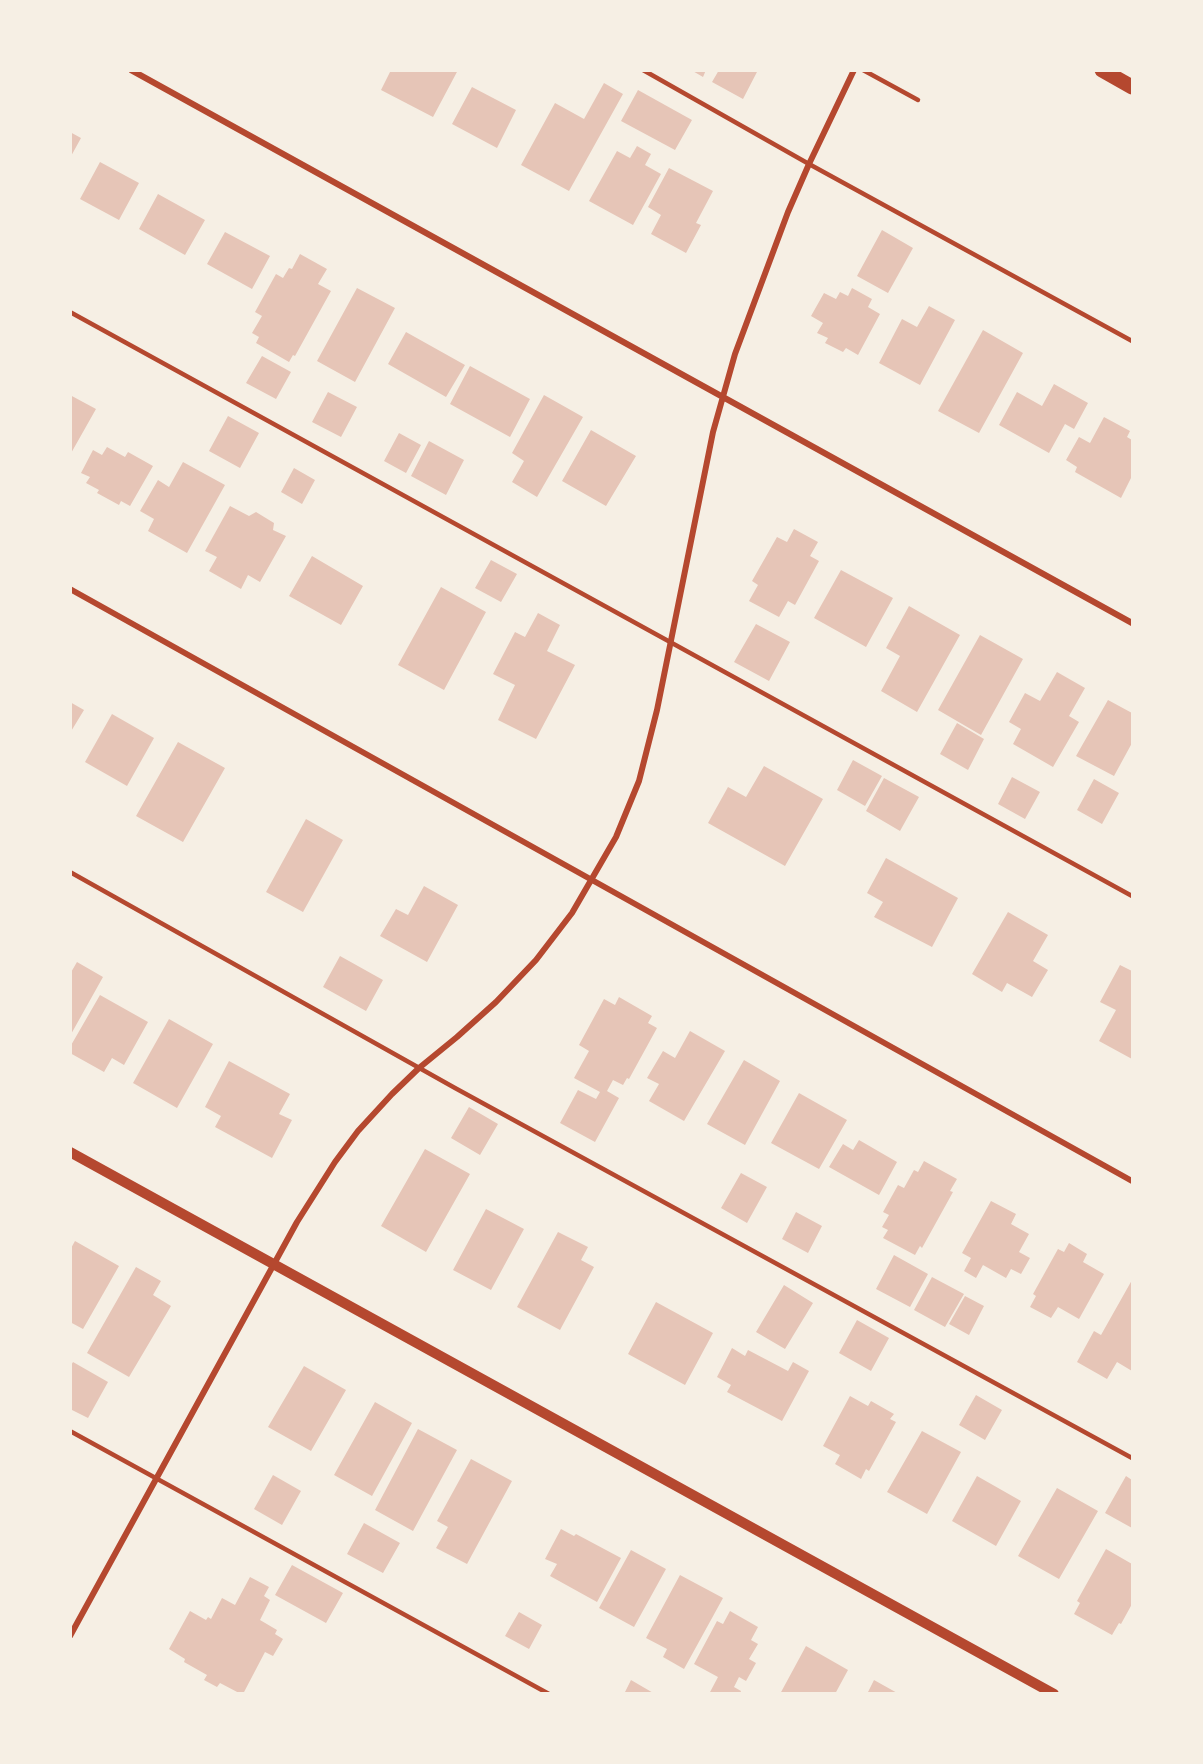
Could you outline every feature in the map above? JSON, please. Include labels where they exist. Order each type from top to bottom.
[{"type":"main road","points":[[1102,70],[1132,87]]},
{"type":"street","points":[[130,70],[1132,623]]},
{"type":"street","points":[[70,1636],[297,1222],[335,1162],[358,1131],[419,1068],[496,1002],[536,960],[572,913],[616,837],[639,781],[657,710],[712,432],[735,354],[809,164],[854,70]]},
{"type":"street","points":[[70,589],[1132,1181]]},
{"type":"street","points":[[70,1152],[1054,1694]]},
{"type":"lane","points":[[643,70],[1132,341]]},
{"type":"lane","points":[[863,70],[918,100]]},
{"type":"lane","points":[[70,312],[1132,896]]},
{"type":"lane","points":[[70,872],[419,1068],[1132,1458]]},
{"type":"lane","points":[[70,1431],[549,1694]]},
{"type":"building","points":[[391,70],[458,70],[433,117],[381,90]]},
{"type":"building","points":[[691,70],[706,70],[703,77]]},
{"type":"building","points":[[719,70],[758,70],[743,99],[712,82]]},
{"type":"building","points":[[604,83],[623,94],[569,191],[521,165],[555,103],[584,119]]},
{"type":"building","points":[[472,87],[516,110],[497,148],[452,124]]},
{"type":"building","points":[[638,90],[692,120],[675,150],[621,121]]},
{"type":"building","points":[[70,132],[81,138],[70,158]]},
{"type":"building","points":[[637,146],[651,154],[645,165],[661,174],[633,225],[589,201],[617,151],[630,158]]},
{"type":"building","points":[[100,162],[139,183],[119,220],[80,199]]},
{"type":"building","points":[[669,168],[713,191],[696,223],[701,225],[686,253],[651,234],[661,215],[648,207]]},
{"type":"building","points":[[158,194],[205,220],[185,255],[139,229]]},
{"type":"building","points":[[882,230],[913,248],[888,293],[857,276]]},
{"type":"building","points":[[225,232],[270,256],[252,289],[207,264]]},
{"type":"building","points":[[300,254],[327,269],[318,284],[331,291],[295,356],[293,355],[289,362],[256,343],[259,337],[252,333],[262,316],[255,312],[276,274],[283,278],[289,268],[292,269]]},
{"type":"building","points":[[357,288],[395,308],[355,382],[317,361]]},
{"type":"building","points":[[852,288],[872,299],[868,307],[880,314],[858,355],[846,348],[843,352],[825,343],[828,338],[817,333],[823,323],[811,316],[824,293],[836,299],[840,292],[848,296]]},
{"type":"building","points":[[929,306],[955,320],[920,385],[879,363],[902,319],[917,327]]},
{"type":"building","points":[[983,330],[1023,353],[979,433],[938,411]]},
{"type":"building","points":[[406,332],[465,365],[446,397],[388,364]]},
{"type":"building","points":[[262,356],[291,372],[276,399],[246,383]]},
{"type":"building","points":[[470,366],[530,399],[510,437],[450,404]]},
{"type":"building","points":[[1054,384],[1088,403],[1074,429],[1065,424],[1049,453],[999,425],[1017,392],[1042,406]]},
{"type":"building","points":[[328,392],[357,407],[341,437],[312,422]]},
{"type":"building","points":[[70,395],[96,409],[70,455]]},
{"type":"building","points":[[544,395],[583,417],[537,497],[512,482],[524,461],[512,453]]},
{"type":"building","points":[[228,416],[259,433],[240,468],[209,451]]},
{"type":"building","points":[[1104,417],[1130,431],[1127,437],[1132,440],[1132,476],[1121,498],[1075,472],[1077,467],[1066,460],[1079,437],[1090,443]]},
{"type":"building","points":[[591,430],[636,456],[606,506],[562,481]]},
{"type":"building","points":[[399,433],[421,445],[406,473],[384,461]]},
{"type":"building","points":[[429,441],[464,460],[446,495],[411,476]]},
{"type":"building","points":[[107,447],[125,457],[128,452],[153,466],[130,506],[121,501],[119,505],[97,493],[99,490],[86,483],[90,477],[81,473],[93,450],[102,455]]},
{"type":"building","points":[[183,462],[225,485],[187,553],[148,531],[154,519],[140,511],[158,480],[169,487]]},
{"type":"building","points":[[294,468],[315,480],[302,504],[281,492]]},
{"type":"building","points":[[230,506],[249,516],[256,512],[274,523],[273,530],[286,536],[260,582],[248,575],[241,589],[209,571],[217,557],[205,551]]},
{"type":"building","points":[[794,529],[818,542],[810,556],[819,561],[795,605],[788,601],[779,617],[749,601],[758,585],[752,581],[777,537],[787,542]]},
{"type":"building","points":[[312,556],[363,586],[341,625],[289,596]]},
{"type":"building","points":[[491,560],[517,574],[501,602],[475,588]]},
{"type":"building","points":[[841,570],[893,598],[866,647],[814,618]]},
{"type":"building","points":[[441,587],[486,612],[444,690],[398,665]]},
{"type":"building","points":[[909,606],[960,635],[917,712],[881,691],[900,656],[886,648]]},
{"type":"building","points":[[538,613],[560,625],[547,651],[575,665],[536,739],[498,720],[515,685],[493,674],[515,632],[525,637]]},
{"type":"building","points":[[756,624],[790,642],[769,681],[734,662]]},
{"type":"building","points":[[980,635],[1023,659],[981,735],[938,710]]},
{"type":"building","points":[[1057,672],[1085,688],[1069,716],[1079,722],[1053,767],[1013,744],[1021,729],[1009,722],[1025,693],[1040,701]]},
{"type":"building","points":[[1108,700],[1132,713],[1132,743],[1114,776],[1076,756]]},
{"type":"building","points":[[70,702],[84,710],[70,733]]},
{"type":"building","points":[[112,714],[154,738],[127,786],[85,762]]},
{"type":"building","points":[[957,723],[984,739],[968,770],[940,754]]},
{"type":"building","points":[[178,742],[225,768],[183,842],[136,816]]},
{"type":"building","points":[[853,760],[882,776],[865,806],[837,790]]},
{"type":"building","points":[[764,766],[823,799],[785,866],[708,823],[728,787],[746,797]]},
{"type":"building","points":[[1012,777],[1040,792],[1025,819],[998,804]]},
{"type":"building","points":[[884,778],[919,797],[900,831],[866,811]]},
{"type":"building","points":[[1094,779],[1119,793],[1102,824],[1077,810]]},
{"type":"building","points":[[306,819],[343,840],[303,912],[266,892]]},
{"type":"building","points":[[886,858],[958,898],[932,947],[874,917],[883,902],[867,893]]},
{"type":"building","points":[[424,886],[458,905],[427,962],[380,936],[396,909],[408,915]]},
{"type":"building","points":[[1008,912],[1048,935],[1033,961],[1048,970],[1032,997],[1007,983],[1002,992],[972,974]]},
{"type":"building","points":[[340,956],[383,980],[366,1011],[323,987]]},
{"type":"building","points":[[77,962],[103,977],[70,1036],[70,974]]},
{"type":"building","points":[[1120,965],[1132,971],[1132,1059],[1099,1041],[1116,1010],[1100,1002]]},
{"type":"building","points":[[100,995],[148,1022],[124,1065],[112,1058],[104,1072],[70,1053],[70,1047]]},
{"type":"building","points":[[619,997],[652,1016],[648,1023],[657,1028],[629,1079],[627,1078],[623,1085],[613,1080],[607,1091],[619,1098],[595,1142],[560,1123],[578,1090],[596,1099],[600,1092],[574,1078],[589,1051],[579,1045],[604,999],[615,1005]]},
{"type":"building","points":[[169,1019],[213,1044],[177,1108],[133,1083]]},
{"type":"building","points":[[690,1031],[725,1051],[684,1121],[649,1101],[659,1084],[647,1078],[663,1051],[675,1058]]},
{"type":"building","points":[[744,1060],[780,1081],[745,1145],[707,1124]]},
{"type":"building","points":[[229,1061],[290,1094],[279,1114],[292,1120],[272,1158],[215,1127],[221,1116],[205,1107]]},
{"type":"building","points":[[799,1093],[847,1120],[819,1169],[771,1143]]},
{"type":"building","points":[[469,1107],[498,1124],[480,1155],[451,1138]]},
{"type":"building","points":[[859,1140],[897,1162],[879,1195],[829,1167],[843,1144],[853,1150]]},
{"type":"building","points":[[425,1149],[470,1174],[426,1252],[381,1226]]},
{"type":"building","points":[[924,1161],[957,1179],[950,1191],[953,1192],[922,1248],[920,1246],[915,1255],[883,1238],[888,1230],[882,1227],[889,1215],[883,1212],[898,1185],[904,1188],[914,1170],[918,1172]]},
{"type":"building","points":[[741,1173],[767,1187],[747,1223],[721,1208]]},
{"type":"building","points":[[991,1201],[1016,1214],[1011,1224],[1029,1234],[1019,1252],[1030,1258],[1021,1274],[1011,1269],[1006,1278],[983,1265],[976,1278],[964,1271],[971,1258],[962,1253]]},
{"type":"building","points":[[486,1209],[524,1229],[491,1290],[453,1270]]},
{"type":"building","points":[[796,1212],[822,1226],[808,1253],[782,1239]]},
{"type":"building","points":[[558,1232],[588,1247],[581,1260],[594,1267],[560,1330],[517,1307]]},
{"type":"building","points":[[75,1241],[119,1266],[83,1329],[70,1322],[70,1250]]},
{"type":"building","points":[[1069,1243],[1087,1254],[1083,1262],[1104,1274],[1079,1319],[1058,1307],[1051,1318],[1030,1307],[1036,1296],[1033,1294],[1058,1249],[1064,1252]]},
{"type":"building","points":[[894,1255],[928,1274],[910,1307],[876,1289]]},
{"type":"building","points":[[136,1267],[161,1281],[153,1295],[171,1306],[129,1377],[87,1353]]},
{"type":"building","points":[[932,1277],[964,1294],[945,1327],[914,1310]]},
{"type":"building","points":[[1132,1280],[1132,1371],[1117,1362],[1107,1379],[1077,1362],[1094,1331],[1101,1335]]},
{"type":"building","points":[[784,1285],[813,1303],[785,1349],[756,1332]]},
{"type":"building","points":[[965,1296],[984,1306],[969,1335],[949,1324]]},
{"type":"building","points":[[656,1302],[713,1333],[685,1385],[628,1354]]},
{"type":"building","points":[[857,1320],[889,1338],[871,1371],[839,1353]]},
{"type":"building","points":[[732,1348],[745,1356],[748,1350],[788,1371],[793,1362],[809,1371],[782,1421],[727,1392],[731,1385],[717,1377]]},
{"type":"building","points":[[73,1362],[108,1382],[88,1418],[70,1409],[70,1367]]},
{"type":"building","points":[[304,1366],[346,1390],[311,1451],[268,1427]]},
{"type":"building","points":[[976,1395],[1002,1410],[985,1440],[959,1425]]},
{"type":"building","points":[[850,1396],[868,1406],[871,1401],[894,1414],[890,1419],[896,1422],[869,1471],[866,1469],[861,1479],[835,1464],[840,1455],[823,1446]]},
{"type":"building","points":[[375,1402],[412,1423],[372,1496],[334,1475]]},
{"type":"building","points":[[418,1429],[457,1450],[413,1531],[375,1510]]},
{"type":"building","points":[[922,1431],[961,1452],[927,1514],[887,1492]]},
{"type":"building","points":[[471,1459],[512,1481],[467,1564],[436,1548],[448,1527],[437,1521]]},
{"type":"building","points":[[273,1475],[301,1491],[282,1525],[254,1509]]},
{"type":"building","points":[[977,1476],[1021,1501],[996,1546],[952,1521]]},
{"type":"building","points":[[1126,1476],[1132,1480],[1132,1528],[1105,1513]]},
{"type":"building","points":[[1057,1488],[1098,1511],[1059,1579],[1018,1556]]},
{"type":"building","points":[[364,1523],[400,1543],[383,1573],[347,1554]]},
{"type":"building","points":[[561,1529],[574,1536],[576,1534],[621,1558],[597,1602],[550,1576],[557,1564],[545,1559]]},
{"type":"building","points":[[1106,1549],[1132,1564],[1132,1604],[1112,1635],[1074,1614],[1080,1603],[1077,1601]]},
{"type":"building","points":[[631,1550],[666,1569],[634,1627],[599,1608]]},
{"type":"building","points":[[292,1565],[343,1593],[326,1623],[275,1595]]},
{"type":"building","points":[[680,1575],[723,1598],[684,1669],[663,1657],[667,1649],[646,1638]]},
{"type":"building","points":[[250,1577],[269,1587],[264,1596],[270,1600],[260,1620],[277,1630],[275,1634],[283,1639],[273,1656],[265,1652],[241,1694],[220,1683],[217,1687],[204,1680],[207,1675],[184,1662],[185,1659],[169,1649],[190,1611],[206,1620],[208,1617],[211,1619],[222,1598],[235,1605]]},
{"type":"building","points":[[730,1611],[758,1627],[751,1640],[758,1644],[749,1659],[756,1663],[746,1681],[739,1677],[734,1687],[741,1691],[740,1694],[709,1694],[718,1677],[694,1664],[717,1621],[723,1624]]},
{"type":"building","points":[[519,1612],[542,1625],[529,1649],[505,1636]]},
{"type":"building","points":[[806,1646],[848,1670],[835,1694],[780,1694]]},
{"type":"building","points":[[631,1680],[655,1694],[624,1694]]},
{"type":"building","points":[[874,1680],[899,1694],[867,1694]]}]
